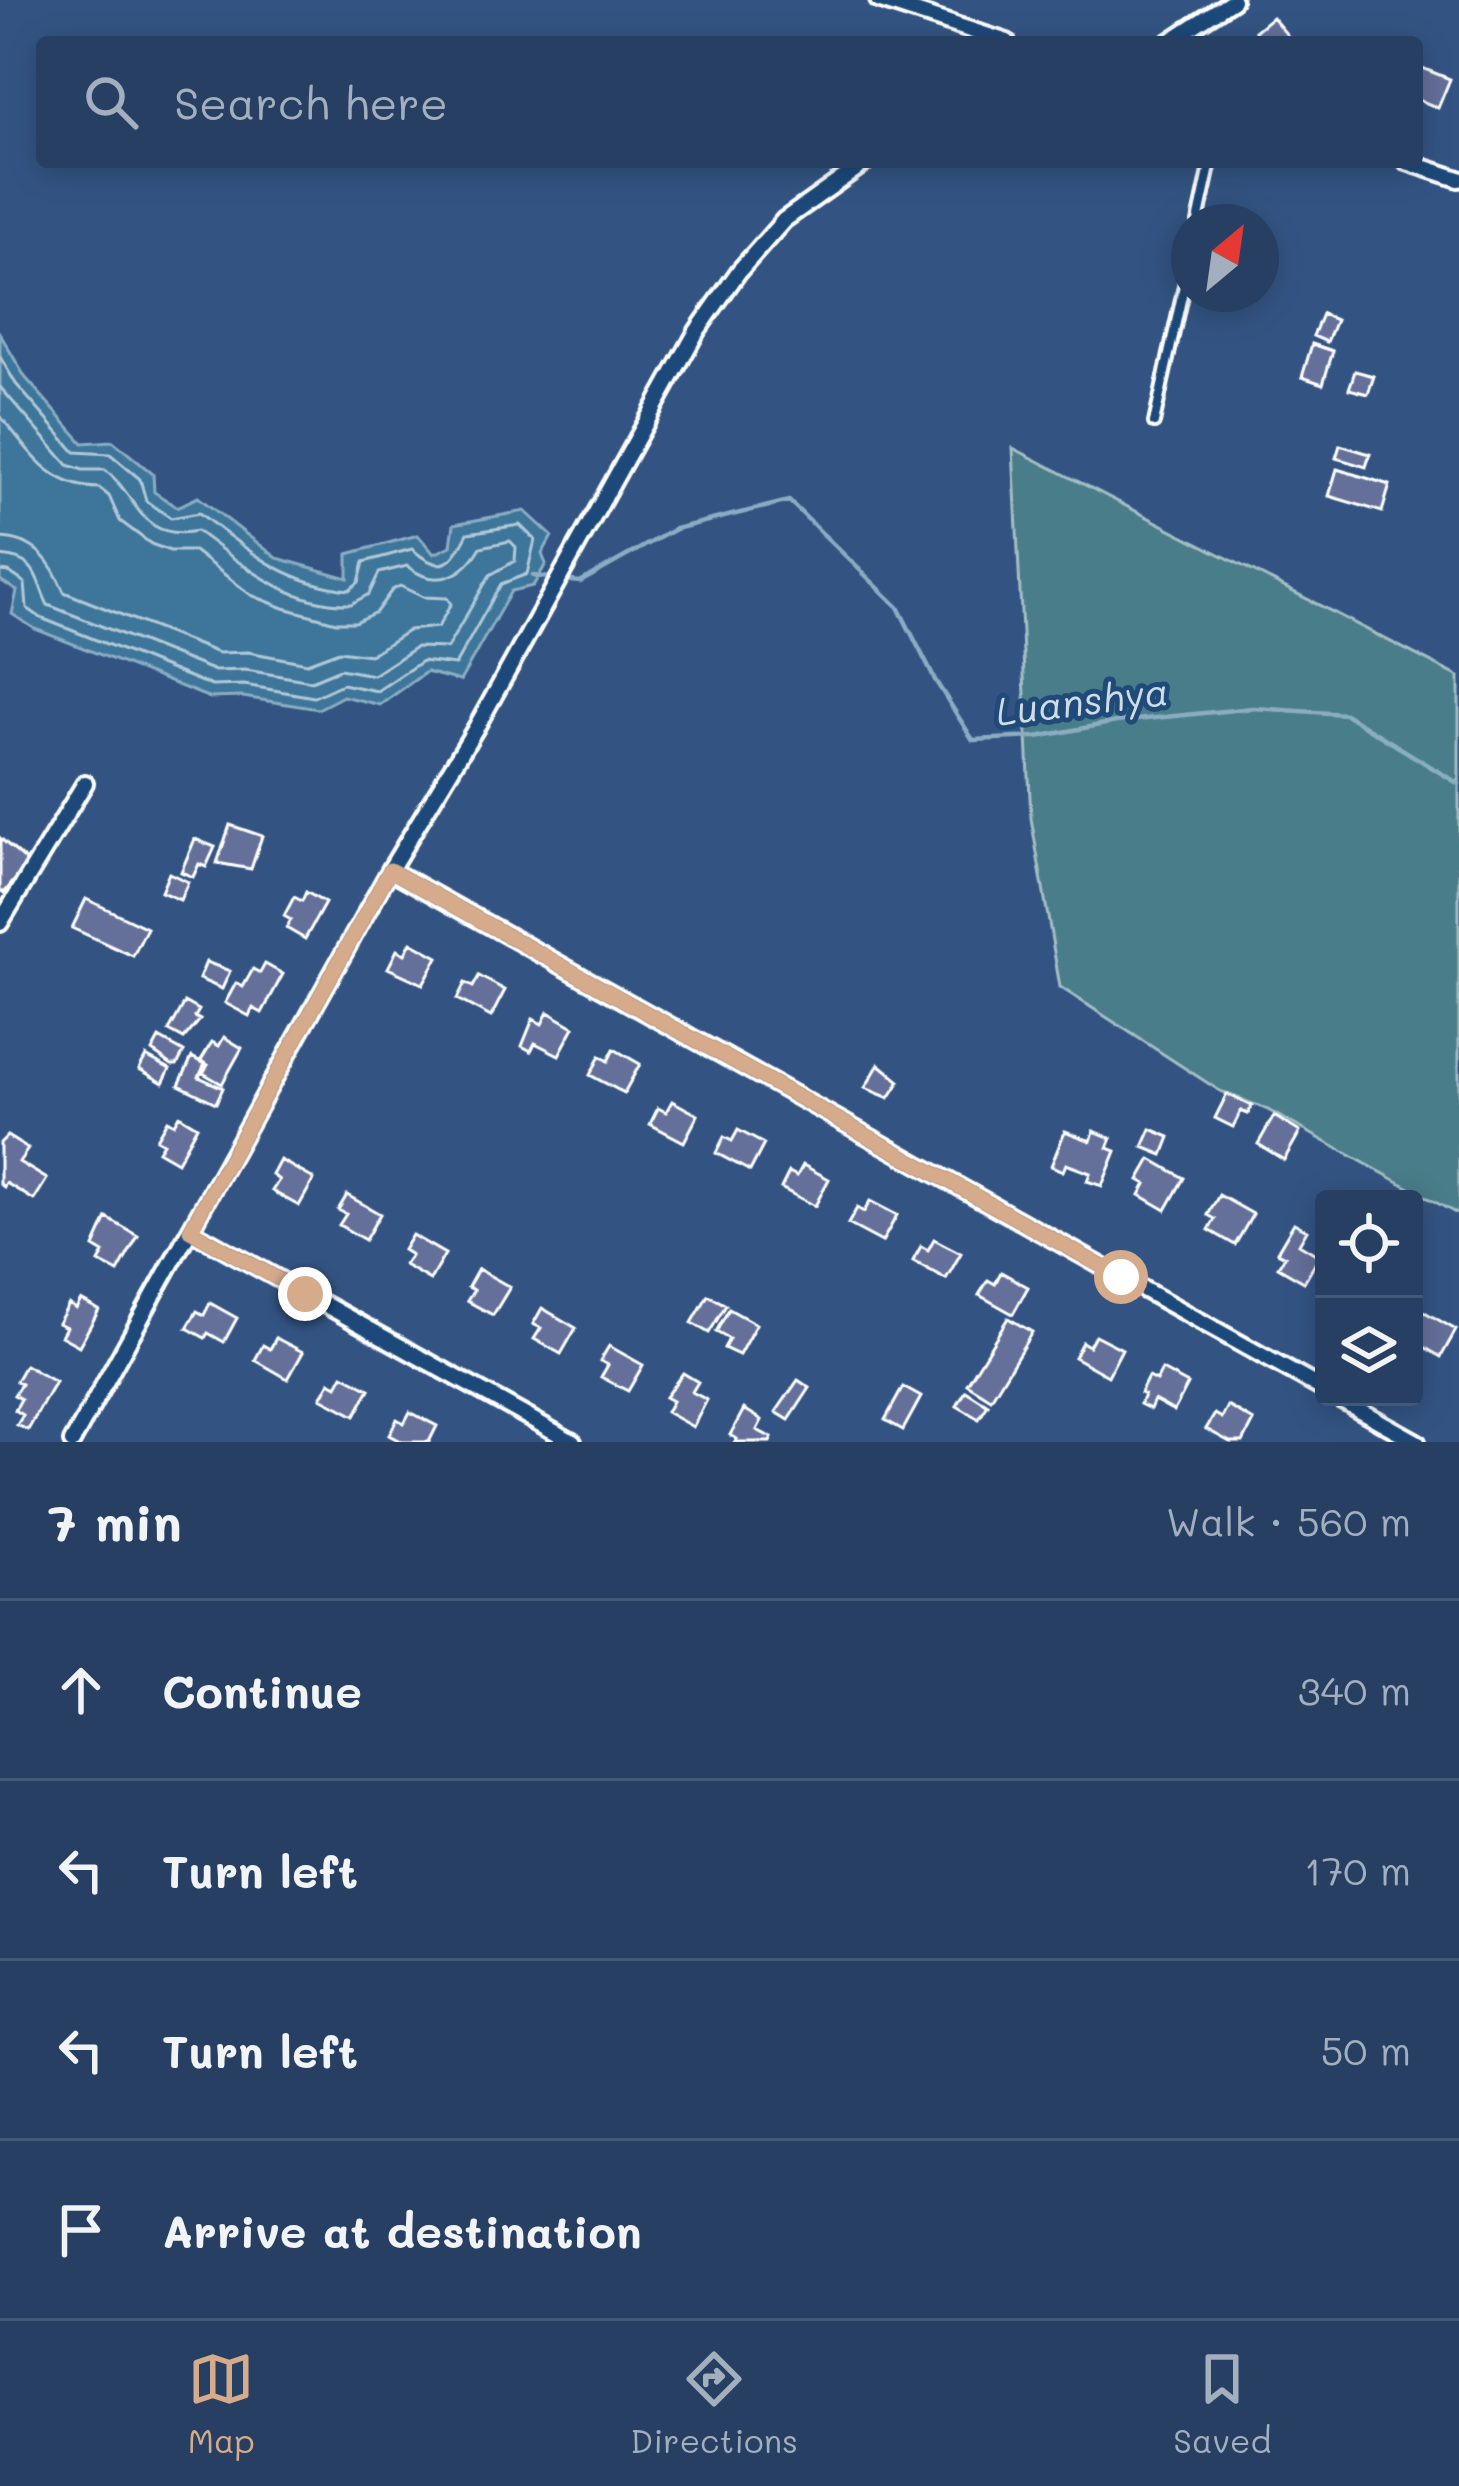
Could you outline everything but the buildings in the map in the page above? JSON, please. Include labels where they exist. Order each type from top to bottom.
[{"type":"street","points":[[878,0],[989,36]]},
{"type":"street","points":[[1178,36],[1233,0]]},
{"type":"street","points":[[1423,167],[1459,179]]},
{"type":"street","points":[[72,1442],[697,331],[739,271],[784,220],[858,168]]},
{"type":"street","points":[[0,923],[85,783]]},
{"type":"street","points":[[390,870],[1315,1385]]},
{"type":"street","points":[[190,1230],[573,1442]]},
{"type":"street","points":[[1352,1406],[1417,1442]]},
{"type":"lane","points":[[1202,204],[1210,168]]},
{"type":"lane","points":[[1154,423],[1178,312]]},
{"type":"green space","points":[[1013,448],[1459,677],[1459,1215],[1423,1195],[1423,1190],[1413,1190],[1266,1109],[1220,1091],[1060,987],[1031,818]]},
{"type":"water","points":[[0,334],[25,377],[83,443],[113,441],[153,474],[154,492],[177,507],[198,497],[277,558],[348,578],[348,554],[418,535],[434,554],[451,546],[454,524],[525,511],[552,536],[542,554],[546,564],[533,586],[511,591],[460,681],[426,672],[380,705],[343,696],[318,709],[243,697],[210,698],[35,629],[12,614],[17,591],[0,580]]},
{"type":"waterway","name":"Luanshya","points":[[533,576],[580,582],[675,529],[789,501],[898,607],[935,680],[973,740],[1037,737],[1116,722],[1253,708],[1345,714],[1459,784]]},
{"type":"route","points":[[305,1294],[190,1230],[390,870],[1121,1277]]}]
